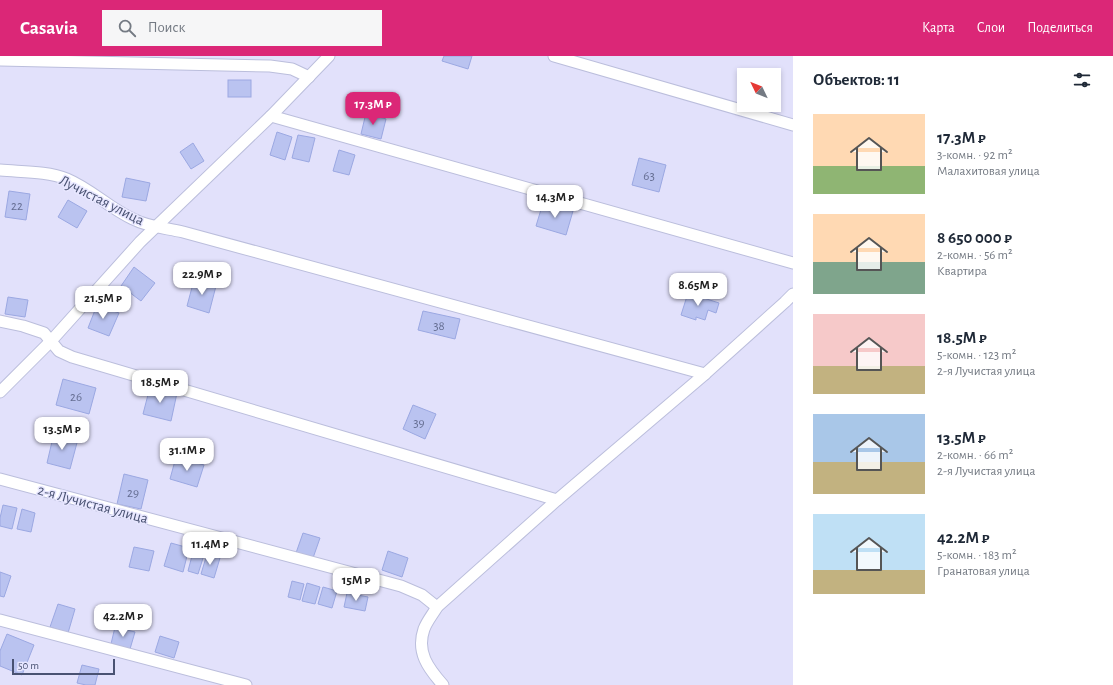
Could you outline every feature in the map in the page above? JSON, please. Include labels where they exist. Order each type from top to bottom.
[{"type":"street","points":[[0,392],[51,342],[140,242],[271,116],[329,56]]},
{"type":"street","points":[[554,56],[793,125]]},
{"type":"street","points":[[0,60],[270,66],[292,69],[308,77]]},
{"type":"street","points":[[271,116],[793,263]]},
{"type":"street","name":"Лучистая улица","points":[[0,170],[49,174],[66,178],[84,187],[131,218],[144,224],[191,234],[705,374]]},
{"type":"street","points":[[443,685],[425,662],[421,645],[424,628],[437,607],[557,500],[705,374],[793,294]]},
{"type":"street","points":[[0,322],[23,326],[44,333],[59,351],[72,357],[557,500]]},
{"type":"street","name":"2-я Лучистая улица","points":[[0,479],[401,586],[422,595],[437,607]]},
{"type":"street","points":[[0,620],[246,685]]},
{"type":"building","points":[[444,56],[472,56],[468,69],[442,61]]},
{"type":"building","points":[[228,80],[251,80],[251,97],[228,97]]},
{"type":"building","points":[[366,113],[386,119],[381,139],[361,134]]},
{"type":"building","points":[[277,132],[292,137],[285,160],[270,155]]},
{"type":"building","points":[[298,135],[315,138],[309,162],[292,158]]},
{"type":"building","points":[[193,143],[204,161],[191,169],[180,152]]},
{"type":"building","points":[[339,150],[355,155],[349,175],[333,171]]},
{"type":"building","points":[[639,158],[666,165],[659,192],[632,185]]},
{"type":"building","points":[[126,178],[150,183],[146,201],[122,197]]},
{"type":"building","points":[[9,191],[30,194],[26,220],[5,217]]},
{"type":"building","points":[[68,200],[87,211],[77,228],[58,217]]},
{"type":"building","points":[[543,203],[573,211],[566,235],[536,226]]},
{"type":"building","points":[[134,267],[155,283],[141,301],[121,286]]},
{"type":"building","points":[[194,280],[216,286],[209,313],[187,306]]},
{"type":"building","points":[[688,293],[719,303],[716,313],[708,310],[705,320],[696,317],[696,320],[681,315]]},
{"type":"building","points":[[8,297],[28,300],[25,317],[5,314]]},
{"type":"building","points":[[97,305],[119,313],[109,336],[88,328]]},
{"type":"building","points":[[423,311],[460,319],[455,339],[418,330]]},
{"type":"building","points":[[63,379],[96,388],[89,414],[56,405]]},
{"type":"building","points":[[150,387],[177,393],[171,421],[143,414]]},
{"type":"building","points":[[413,405],[436,414],[425,439],[403,429]]},
{"type":"building","points":[[54,433],[78,439],[70,469],[47,463]]},
{"type":"building","points":[[176,457],[204,465],[197,487],[170,479]]},
{"type":"building","points":[[124,474],[148,480],[141,509],[117,504]]},
{"type":"building","points":[[3,505],[17,508],[12,529],[0,526]]},
{"type":"building","points":[[22,509],[35,513],[31,532],[17,529]]},
{"type":"building","points":[[303,533],[320,538],[313,558],[296,553]]},
{"type":"building","points":[[171,543],[189,548],[183,572],[164,566]]},
{"type":"building","points":[[134,547],[154,551],[149,571],[129,567]]},
{"type":"building","points":[[388,551],[408,558],[402,577],[382,570]]},
{"type":"building","points":[[193,552],[204,555],[198,574],[188,571]]},
{"type":"building","points":[[207,554],[220,558],[214,578],[201,574]]},
{"type":"building","points":[[0,572],[11,576],[4,597],[0,596]]},
{"type":"building","points":[[292,581],[304,584],[300,600],[288,597]]},
{"type":"building","points":[[307,583],[320,587],[315,604],[302,601]]},
{"type":"building","points":[[323,587],[337,591],[332,608],[318,604]]},
{"type":"building","points":[[347,593],[368,597],[365,611],[344,607]]},
{"type":"building","points":[[58,604],[75,609],[68,633],[50,627]]},
{"type":"building","points":[[115,627],[135,632],[130,649],[111,644]]},
{"type":"building","points":[[7,634],[34,645],[22,675],[0,666],[0,651]]},
{"type":"building","points":[[160,636],[179,642],[174,658],[155,652]]},
{"type":"building","points":[[82,665],[99,669],[95,685],[77,683]]}]
